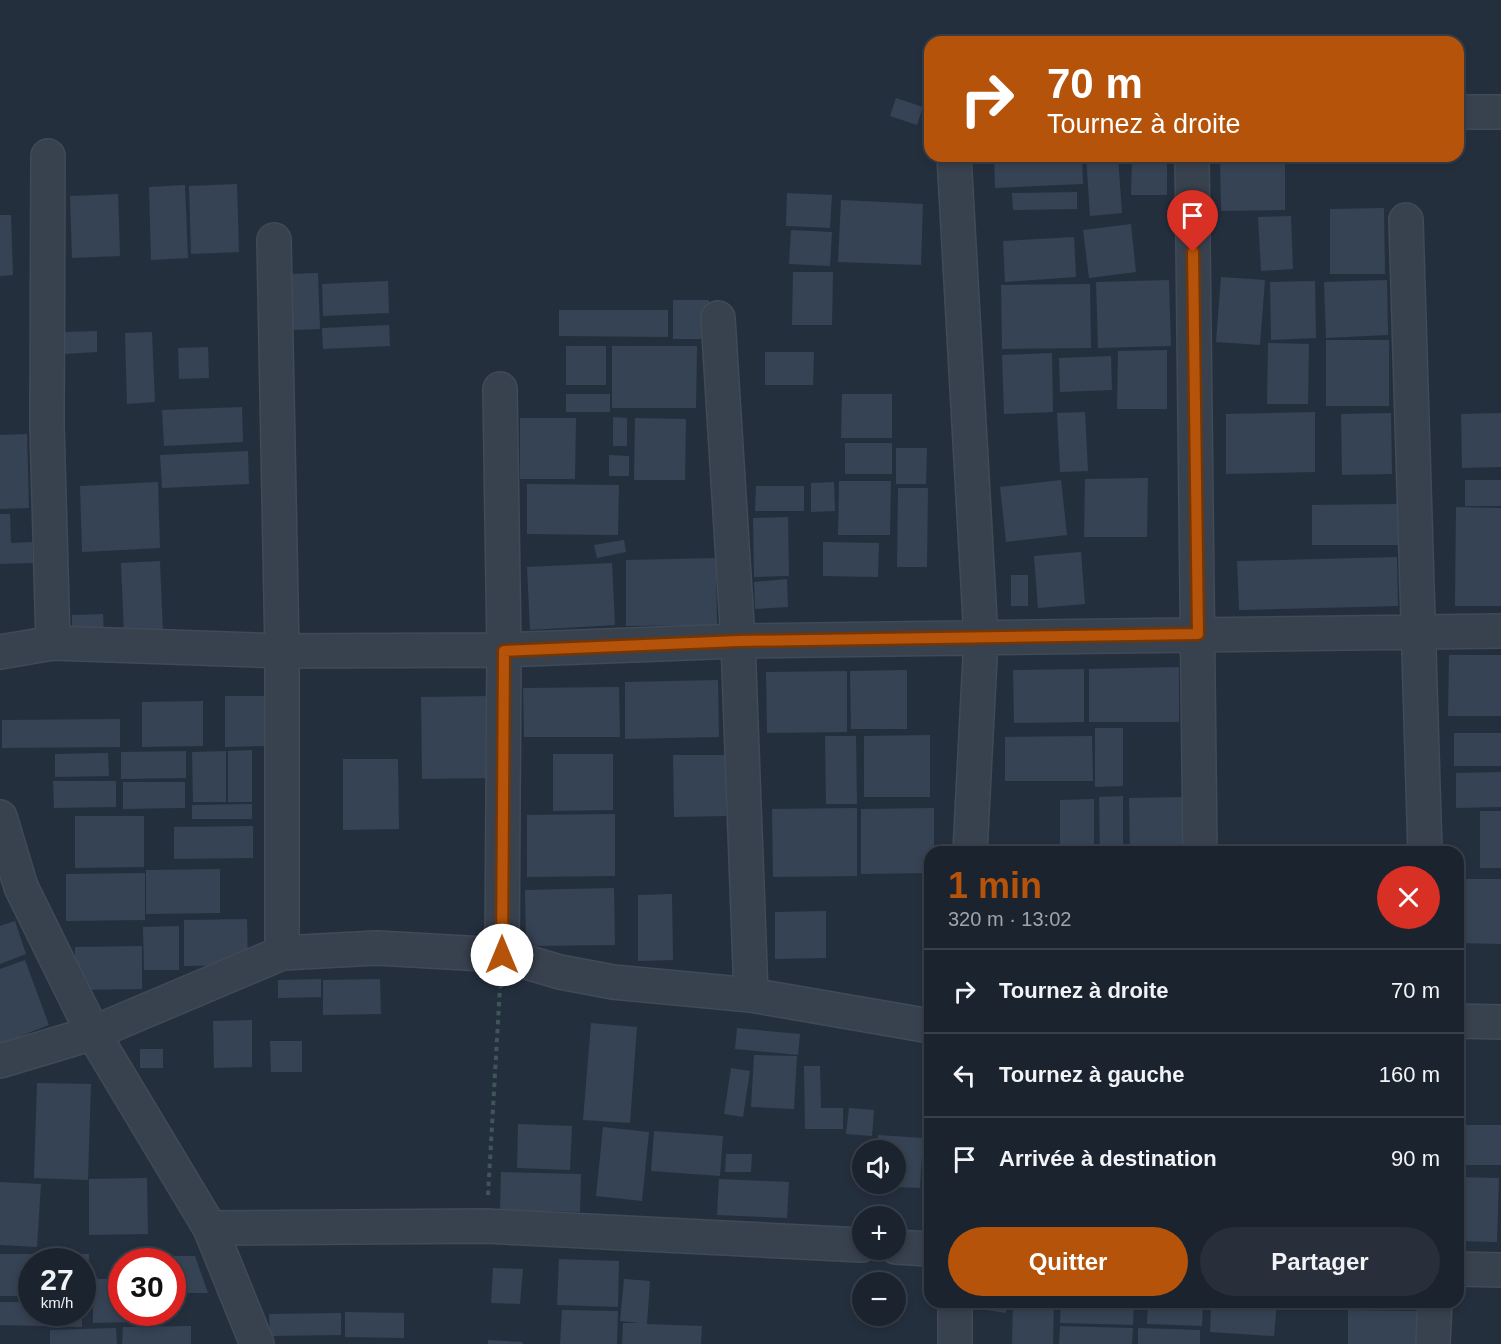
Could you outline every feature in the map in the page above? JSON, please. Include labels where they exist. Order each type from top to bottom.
[{"type":"street","points":[[1464,112],[1501,112]]},
{"type":"street","points":[[48,156],[47,425],[53,643]]},
{"type":"street","points":[[954,162],[981,638],[970,846]]},
{"type":"street","points":[[1192,162],[1200,846]]},
{"type":"street","points":[[1406,220],[1425,846]]},
{"type":"street","points":[[274,240],[282,651],[282,953]]},
{"type":"street","points":[[718,318],[738,641],[751,995]]},
{"type":"street","points":[[500,389],[504,651],[502,955]]},
{"type":"street","points":[[0,652],[53,643],[282,651],[504,651],[738,641],[1420,630],[1501,631]]},
{"type":"street","points":[[0,817],[10,891],[210,1228],[257,1344]]},
{"type":"street","points":[[0,1061],[93,1033],[282,953],[377,948],[502,955],[560,972],[613,982],[751,995],[924,1025]]},
{"type":"street","points":[[1464,1021],[1501,1022]]},
{"type":"street","points":[[210,1228],[486,1226],[852,1244]]},
{"type":"street","points":[[906,1248],[924,1249]]},
{"type":"street","points":[[1464,1269],[1501,1270]]},
{"type":"street","points":[[955,1308],[955,1344]]},
{"type":"street","points":[[1433,1344],[1435,1308]]},
{"type":"path","points":[[486,1226],[502,955]]},
{"type":"building","points":[[896,98],[923,107],[917,125],[890,116]]},
{"type":"building","points":[[994,162],[1082,162],[1083,184],[995,188]]},
{"type":"building","points":[[1086,162],[1118,162],[1122,213],[1090,216]]},
{"type":"building","points":[[1132,162],[1167,162],[1167,195],[1131,195]]},
{"type":"building","points":[[1220,162],[1285,162],[1285,210],[1221,211]]},
{"type":"building","points":[[237,184],[239,252],[191,254],[189,186]]},
{"type":"building","points":[[185,185],[188,258],[151,260],[149,187]]},
{"type":"building","points":[[1077,192],[1077,209],[1013,210],[1012,193]]},
{"type":"building","points":[[787,193],[832,195],[830,228],[786,226]]},
{"type":"building","points":[[118,194],[120,256],[72,258],[70,196]]},
{"type":"building","points":[[841,200],[923,204],[921,265],[838,262]]},
{"type":"building","points":[[1384,208],[1385,274],[1330,274],[1330,209]]},
{"type":"building","points":[[0,215],[11,215],[13,275],[0,276]]},
{"type":"building","points":[[1291,216],[1293,269],[1261,271],[1258,217]]},
{"type":"building","points":[[1131,224],[1136,272],[1089,278],[1083,230]]},
{"type":"building","points":[[791,230],[832,232],[830,266],[789,264]]},
{"type":"building","points":[[1074,237],[1076,277],[1005,282],[1003,241]]},
{"type":"building","points":[[793,272],[833,272],[832,325],[792,325]]},
{"type":"building","points":[[318,273],[320,329],[292,330],[289,274]]},
{"type":"building","points":[[1221,277],[1265,280],[1260,345],[1216,342]]},
{"type":"building","points":[[1169,280],[1171,346],[1098,348],[1096,282]]},
{"type":"building","points":[[1387,280],[1388,335],[1326,338],[1324,282]]},
{"type":"building","points":[[388,281],[389,313],[323,316],[322,284]]},
{"type":"building","points":[[1315,281],[1316,338],[1271,340],[1270,282]]},
{"type":"building","points":[[1090,284],[1091,348],[1002,349],[1001,285]]},
{"type":"building","points":[[673,300],[709,300],[709,339],[673,339]]},
{"type":"building","points":[[559,310],[668,310],[668,337],[559,336]]},
{"type":"building","points":[[389,325],[390,346],[323,349],[322,328]]},
{"type":"building","points":[[97,331],[97,352],[65,354],[64,332]]},
{"type":"building","points":[[152,332],[155,402],[127,404],[125,333]]},
{"type":"building","points":[[1326,340],[1389,340],[1389,406],[1326,406]]},
{"type":"building","points":[[1268,343],[1309,344],[1308,404],[1267,404]]},
{"type":"building","points":[[566,346],[606,346],[606,385],[566,385]]},
{"type":"building","points":[[612,346],[697,346],[696,408],[612,408]]},
{"type":"building","points":[[208,347],[209,378],[179,379],[178,348]]},
{"type":"building","points":[[1167,350],[1167,409],[1117,409],[1118,351]]},
{"type":"building","points":[[765,352],[814,352],[813,385],[765,385]]},
{"type":"building","points":[[1052,353],[1053,412],[1004,414],[1002,355]]},
{"type":"building","points":[[1111,356],[1112,390],[1060,392],[1059,358]]},
{"type":"building","points":[[566,394],[610,394],[610,412],[566,412]]},
{"type":"building","points":[[842,394],[892,394],[892,438],[841,438]]},
{"type":"building","points":[[242,407],[243,442],[164,446],[162,410]]},
{"type":"building","points":[[1085,412],[1088,471],[1060,472],[1057,413]]},
{"type":"building","points":[[1315,412],[1315,472],[1226,474],[1226,414]]},
{"type":"building","points":[[1391,413],[1392,474],[1342,475],[1341,414]]},
{"type":"building","points":[[1501,413],[1501,467],[1462,468],[1461,414]]},
{"type":"building","points":[[613,417],[627,418],[627,446],[613,446]]},
{"type":"building","points":[[520,418],[576,418],[575,479],[520,479]]},
{"type":"building","points":[[635,418],[686,419],[685,480],[634,480]]},
{"type":"building","points":[[27,434],[29,508],[0,509],[0,435]]},
{"type":"building","points":[[845,443],[892,443],[892,474],[845,474]]},
{"type":"building","points":[[896,448],[927,448],[926,484],[896,484]]},
{"type":"building","points":[[248,451],[249,484],[162,488],[160,455]]},
{"type":"building","points":[[609,455],[629,456],[629,476],[609,476]]},
{"type":"building","points":[[1148,478],[1147,537],[1084,537],[1085,479]]},
{"type":"building","points":[[1061,480],[1067,535],[1006,542],[1000,487]]},
{"type":"building","points":[[1465,480],[1501,480],[1501,506],[1465,506]]},
{"type":"building","points":[[839,481],[891,481],[890,535],[838,535]]},
{"type":"building","points":[[158,482],[160,548],[82,552],[80,486]]},
{"type":"building","points":[[834,482],[835,511],[811,512],[811,483]]},
{"type":"building","points":[[527,484],[619,485],[618,535],[527,534]]},
{"type":"building","points":[[756,486],[804,486],[804,511],[755,511]]},
{"type":"building","points":[[898,488],[928,488],[927,567],[897,567]]},
{"type":"building","points":[[1398,504],[1398,545],[1312,545],[1312,505]]},
{"type":"building","points":[[1456,507],[1501,508],[1501,606],[1455,606]]},
{"type":"building","points":[[0,514],[10,514],[11,543],[32,542],[33,563],[0,564]]},
{"type":"building","points":[[788,517],[789,576],[754,577],[753,518]]},
{"type":"building","points":[[624,540],[626,552],[597,558],[594,545]]},
{"type":"building","points":[[823,542],[879,543],[878,577],[823,576]]},
{"type":"building","points":[[1081,552],[1085,604],[1038,608],[1034,556]]},
{"type":"building","points":[[1397,557],[1398,606],[1239,610],[1237,561]]},
{"type":"building","points":[[716,558],[717,625],[626,626],[626,560]]},
{"type":"building","points":[[160,561],[163,633],[124,634],[121,563]]},
{"type":"building","points":[[612,563],[615,625],[530,630],[527,567]]},
{"type":"building","points":[[1011,575],[1028,575],[1028,606],[1011,606]]},
{"type":"building","points":[[787,579],[788,607],[755,609],[754,582]]},
{"type":"building","points":[[103,614],[104,635],[72,637],[72,615]]},
{"type":"building","points":[[1449,655],[1501,655],[1501,716],[1448,716]]},
{"type":"building","points":[[1179,667],[1179,722],[1089,722],[1089,669]]},
{"type":"building","points":[[1084,669],[1084,722],[1014,723],[1013,670]]},
{"type":"building","points":[[907,670],[907,729],[851,729],[850,671]]},
{"type":"building","points":[[847,671],[847,732],[767,733],[766,672]]},
{"type":"building","points":[[718,680],[719,737],[625,739],[625,682]]},
{"type":"building","points":[[619,687],[620,737],[524,737],[523,688]]},
{"type":"building","points":[[225,696],[268,696],[268,746],[225,747]]},
{"type":"building","points":[[494,696],[494,778],[422,779],[421,697]]},
{"type":"building","points":[[203,701],[203,746],[142,747],[142,702]]},
{"type":"building","points":[[120,719],[120,747],[2,748],[2,720]]},
{"type":"building","points":[[1095,728],[1123,728],[1123,786],[1095,787]]},
{"type":"building","points":[[1454,733],[1501,733],[1501,766],[1454,766]]},
{"type":"building","points":[[930,735],[930,797],[864,797],[864,736]]},
{"type":"building","points":[[825,736],[856,736],[857,804],[826,804]]},
{"type":"building","points":[[1092,736],[1093,781],[1005,781],[1005,737]]},
{"type":"building","points":[[252,750],[252,802],[228,802],[228,751]]},
{"type":"building","points":[[186,751],[186,778],[121,779],[121,752]]},
{"type":"building","points":[[226,751],[226,802],[193,802],[192,752]]},
{"type":"building","points":[[108,753],[109,776],[55,777],[55,754]]},
{"type":"building","points":[[553,754],[613,754],[613,810],[553,811]]},
{"type":"building","points":[[673,755],[726,755],[726,816],[674,817]]},
{"type":"building","points":[[343,759],[398,759],[399,829],[343,830]]},
{"type":"building","points":[[1501,772],[1501,807],[1456,808],[1456,773]]},
{"type":"building","points":[[53,781],[116,781],[116,807],[54,808]]},
{"type":"building","points":[[123,782],[185,782],[185,808],[123,809]]},
{"type":"building","points":[[1123,796],[1123,846],[1100,846],[1099,797]]},
{"type":"building","points":[[1186,797],[1186,846],[1130,846],[1129,798]]},
{"type":"building","points":[[1094,799],[1094,846],[1060,846],[1060,800]]},
{"type":"building","points":[[252,804],[252,819],[192,819],[192,805]]},
{"type":"building","points":[[857,808],[857,876],[773,877],[772,809]]},
{"type":"building","points":[[934,808],[934,846],[924,846],[924,873],[861,874],[861,809]]},
{"type":"building","points":[[1480,811],[1501,811],[1501,868],[1480,868]]},
{"type":"building","points":[[615,814],[615,876],[527,877],[527,815]]},
{"type":"building","points":[[75,816],[144,816],[144,867],[75,868]]},
{"type":"building","points":[[253,826],[253,858],[174,859],[174,827]]},
{"type":"building","points":[[220,869],[220,913],[146,914],[146,870]]},
{"type":"building","points":[[145,873],[145,920],[66,921],[66,874]]},
{"type":"building","points":[[1464,879],[1501,879],[1501,944],[1464,943]]},
{"type":"building","points":[[614,888],[615,945],[526,946],[525,890]]},
{"type":"building","points":[[672,894],[673,960],[638,961],[638,895]]},
{"type":"building","points":[[826,911],[826,958],[775,959],[775,912]]},
{"type":"building","points":[[247,919],[248,965],[184,966],[184,920]]},
{"type":"building","points":[[15,921],[26,954],[0,964],[0,926]]},
{"type":"building","points":[[179,926],[179,970],[144,970],[143,927]]},
{"type":"building","points":[[142,946],[142,989],[75,990],[75,947]]},
{"type":"building","points":[[25,960],[49,1025],[0,1044],[0,969]]},
{"type":"building","points":[[321,979],[321,997],[278,998],[278,980]]},
{"type":"building","points":[[380,979],[381,1014],[323,1015],[323,980]]},
{"type":"building","points":[[252,1020],[252,1067],[214,1068],[213,1021]]},
{"type":"building","points":[[591,1023],[637,1027],[630,1123],[583,1120]]},
{"type":"building","points":[[737,1028],[800,1034],[798,1055],[735,1049]]},
{"type":"building","points":[[270,1041],[302,1041],[302,1072],[271,1072]]},
{"type":"building","points":[[140,1049],[163,1049],[163,1068],[140,1068]]},
{"type":"building","points":[[754,1055],[797,1056],[794,1109],[751,1107]]},
{"type":"building","points":[[804,1066],[820,1066],[821,1108],[843,1108],[843,1129],[805,1129]]},
{"type":"building","points":[[731,1068],[750,1071],[743,1117],[724,1114]]},
{"type":"building","points":[[37,1083],[91,1084],[88,1180],[34,1178]]},
{"type":"building","points":[[849,1108],[874,1110],[872,1136],[846,1134]]},
{"type":"building","points":[[518,1124],[572,1126],[570,1170],[517,1168]]},
{"type":"building","points":[[1464,1125],[1501,1125],[1501,1165],[1464,1165]]},
{"type":"building","points":[[603,1127],[649,1132],[642,1201],[596,1196]]},
{"type":"building","points":[[654,1131],[723,1136],[720,1176],[651,1171]]},
{"type":"building","points":[[878,1135],[923,1138],[920,1188],[906,1187],[906,1140],[878,1140]]},
{"type":"building","points":[[726,1154],[752,1154],[751,1172],[725,1172]]},
{"type":"building","points":[[501,1172],[581,1174],[580,1212],[500,1210]]},
{"type":"building","points":[[1464,1177],[1499,1178],[1497,1242],[1464,1241]]},
{"type":"building","points":[[147,1178],[148,1234],[89,1235],[89,1179]]},
{"type":"building","points":[[719,1179],[789,1182],[787,1218],[717,1215]]},
{"type":"building","points":[[0,1182],[41,1184],[37,1247],[0,1245]]},
{"type":"building","points":[[0,1254],[18,1254],[18,1296],[0,1296]]},
{"type":"building","points":[[186,1256],[195,1256],[208,1293],[186,1293]]},
{"type":"building","points":[[559,1259],[619,1261],[618,1307],[557,1305]]},
{"type":"building","points":[[493,1268],[523,1269],[520,1304],[491,1303]]},
{"type":"building","points":[[96,1279],[108,1279],[108,1323],[96,1323]]},
{"type":"building","points":[[624,1279],[650,1281],[647,1324],[702,1326],[701,1344],[622,1344],[623,1323],[640,1323],[620,1321]]},
{"type":"building","points":[[0,1302],[18,1302],[18,1325],[0,1325]]},
{"type":"building","points":[[986,1308],[1006,1308],[1006,1313],[986,1310]]},
{"type":"building","points":[[1013,1308],[1054,1308],[1053,1344],[1012,1344]]},
{"type":"building","points":[[1061,1308],[1134,1308],[1133,1325],[1060,1323]]},
{"type":"building","points":[[1148,1308],[1203,1308],[1202,1326],[1147,1324]]},
{"type":"building","points":[[1211,1308],[1276,1308],[1274,1336],[1210,1332]]},
{"type":"building","points":[[562,1310],[618,1311],[617,1344],[560,1344]]},
{"type":"building","points":[[1348,1310],[1418,1311],[1418,1344],[1348,1344]]},
{"type":"building","points":[[345,1312],[404,1313],[404,1338],[345,1337]]},
{"type":"building","points":[[341,1313],[341,1335],[270,1336],[269,1314]]},
{"type":"building","points":[[191,1326],[191,1344],[122,1344],[123,1327]]},
{"type":"building","points":[[1060,1326],[1133,1328],[1132,1344],[1059,1344]]},
{"type":"building","points":[[116,1328],[117,1344],[50,1344],[50,1330]]},
{"type":"building","points":[[1138,1328],[1200,1330],[1200,1344],[1138,1344]]},
{"type":"building","points":[[488,1340],[523,1342],[522,1344],[488,1344]]},
{"type":"route","points":[[502,955],[504,651],[738,641],[1198,634],[1193,252]]}]
